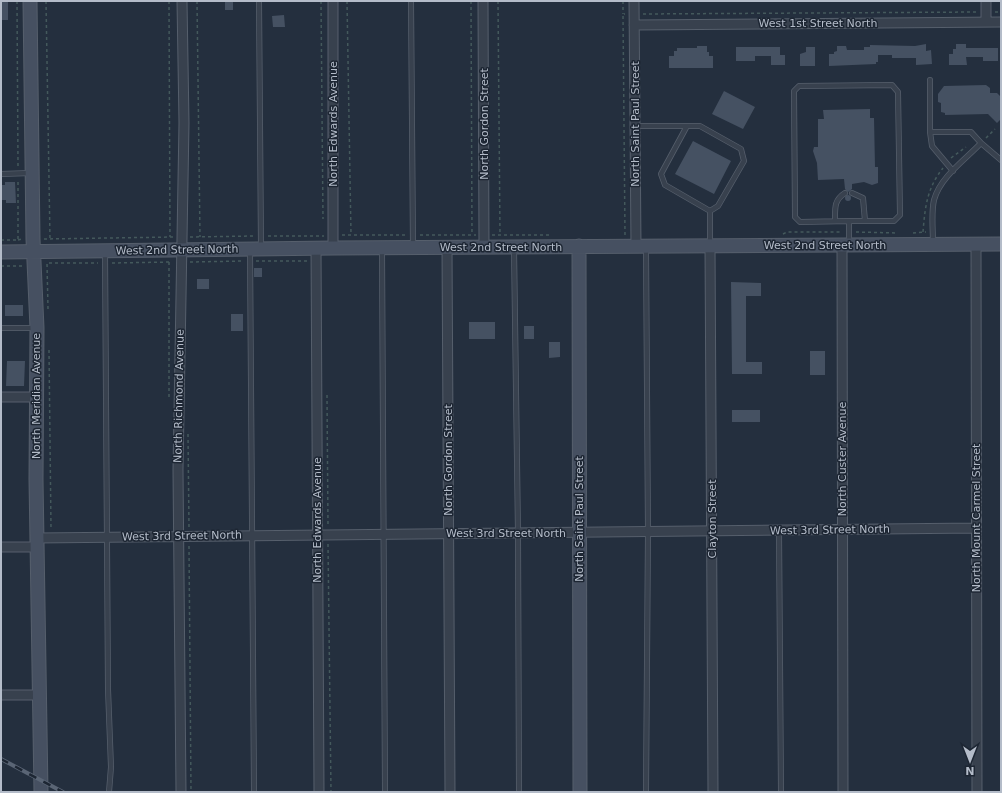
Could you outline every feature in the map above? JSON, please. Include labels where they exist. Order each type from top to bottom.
[{"type":"street","name":"North Meridian Avenue","points":[[30,1],[36,328],[37,542],[41,792]]},
{"type":"street","name":"North Richmond Avenue","points":[[181,792],[179,536],[181,250],[184,123],[182,1]]},
{"type":"street","name":"North Edwards Avenue","points":[[333,1],[333,248]]},
{"type":"street","name":"North Gordon Street","points":[[483,1],[484,247]]},
{"type":"street","name":"North Saint Paul Street","points":[[634,1],[635,126],[641,246]]},
{"type":"street","points":[[986,1],[986,22]]},
{"type":"street","name":"West 1st Street North","points":[[634,25],[1001,22]]},
{"type":"street","name":"North Mount Carmel Street","points":[[976,244],[977,792]]},
{"type":"street","name":"West 2nd Street North","points":[[1,252],[256,248],[1001,244]]},
{"type":"street","name":"North Custer Avenue","points":[[843,792],[842,531],[845,245]]},
{"type":"street","name":"North Saint Paul Street","points":[[579,246],[580,792]]},
{"type":"street","name":"Clayton Street","points":[[710,246],[712,792]]},
{"type":"street","name":"North Gordon Street","points":[[447,247],[450,792]]},
{"type":"street","name":"North Edwards Avenue","points":[[316,248],[319,792]]},
{"type":"street","points":[[1,397],[36,396]]},
{"type":"street","name":"West 3rd Street North","points":[[1,547],[37,542],[107,537],[842,531],[976,528]]},
{"type":"street","points":[[1,694],[40,695]]},
{"type":"lane","points":[[254,792],[253,535],[258,1]]},
{"type":"lane","points":[[411,1],[413,247]]},
{"type":"lane","points":[[930,80],[930,132],[932,146],[953,171]]},
{"type":"lane","points":[[892,85],[898,92],[900,215],[894,221],[835,221],[800,222],[795,217],[794,91],[799,86],[892,85]]},
{"type":"lane","points":[[635,126],[700,126],[742,150],[744,161],[718,206],[710,211]]},
{"type":"lane","points":[[687,126],[661,174],[665,185],[710,211]]},
{"type":"lane","points":[[930,132],[971,132],[981,143],[1001,160]]},
{"type":"lane","points":[[933,245],[933,211],[936,194],[940,186],[953,171],[981,143]]},
{"type":"lane","points":[[1,174],[32,173]]},
{"type":"lane","points":[[835,221],[835,204],[838,197],[845,193]]},
{"type":"lane","points":[[852,193],[863,198],[865,221]]},
{"type":"lane","points":[[710,211],[710,246]]},
{"type":"lane","points":[[845,245],[849,221]]},
{"type":"lane","points":[[641,246],[648,532],[646,792]]},
{"type":"lane","points":[[382,247],[382,534],[385,792]]},
{"type":"lane","points":[[514,247],[518,533],[518,792]]},
{"type":"lane","points":[[106,251],[107,537],[111,767],[109,792]]},
{"type":"lane","points":[[1,328],[36,328]]},
{"type":"lane","points":[[779,531],[782,792]]},
{"type":"path","points":[[1,240],[18,240],[17,1]]},
{"type":"path","points":[[46,1],[50,239]]},
{"type":"path","points":[[169,1],[170,237]]},
{"type":"path","points":[[197,1],[200,237]]},
{"type":"path","points":[[321,1],[323,220]]},
{"type":"path","points":[[347,1],[351,235]]},
{"type":"path","points":[[471,1],[472,234]]},
{"type":"path","points":[[498,1],[500,235]]},
{"type":"path","points":[[623,1],[625,235]]},
{"type":"path","points":[[623,14],[1001,12]]},
{"type":"path","points":[[327,395],[331,792]]},
{"type":"building","points":[[1,1],[8,1],[8,20],[1,20]]},
{"type":"building","points":[[225,1],[233,1],[233,10],[225,10]]},
{"type":"building","points":[[284,15],[285,27],[273,27],[272,16]]},
{"type":"building","points":[[926,44],[926,51],[931,50],[932,64],[916,65],[916,58],[892,58],[892,55],[878,55],[878,62],[876,62],[876,64],[829,66],[829,54],[834,54],[834,52],[837,51],[837,46],[846,46],[847,50],[864,50],[864,47],[870,47],[870,45],[915,46]]},
{"type":"building","points":[[956,44],[966,44],[966,48],[998,48],[998,61],[983,61],[983,57],[966,57],[967,65],[949,65],[949,54],[953,54],[953,49],[956,49]]},
{"type":"building","points":[[697,46],[707,46],[709,56],[713,56],[713,68],[669,68],[669,56],[674,56],[674,51],[677,51],[677,48],[697,48]]},
{"type":"building","points":[[736,47],[780,47],[780,55],[785,55],[785,65],[771,65],[771,56],[755,56],[755,61],[736,61]]},
{"type":"building","points":[[806,47],[815,47],[815,66],[800,66],[800,54],[806,52]]},
{"type":"building","points":[[986,85],[990,88],[990,93],[997,93],[1001,97],[1001,119],[997,123],[988,114],[945,115],[945,113],[941,112],[941,103],[938,102],[938,94],[944,86]]},
{"type":"building","points":[[724,91],[755,107],[743,129],[712,114]]},
{"type":"building","points":[[870,109],[870,118],[874,118],[875,167],[878,167],[878,183],[872,185],[864,182],[852,184],[852,189],[848,192],[845,189],[844,179],[818,180],[817,163],[813,151],[814,147],[818,147],[818,119],[824,119],[823,110]]},
{"type":"building","points":[[693,141],[731,161],[714,194],[675,174]]},
{"type":"building","points":[[5,182],[15,182],[16,203],[6,203],[6,200],[1,200],[1,185],[5,185]]},
{"type":"building","points":[[848,195],[851,198],[848,201],[845,198]]},
{"type":"building","points":[[254,268],[262,268],[262,277],[254,277]]},
{"type":"building","points":[[197,279],[209,279],[209,289],[197,289]]},
{"type":"building","points":[[731,282],[761,283],[761,296],[746,296],[746,362],[762,362],[762,374],[732,374]]},
{"type":"building","points":[[5,305],[23,305],[23,316],[5,316]]},
{"type":"building","points":[[231,314],[243,314],[243,331],[231,331]]},
{"type":"building","points":[[469,322],[495,322],[495,339],[469,339]]},
{"type":"building","points":[[524,326],[534,326],[534,339],[524,339]]},
{"type":"building","points":[[549,342],[560,342],[560,357],[549,358]]},
{"type":"building","points":[[810,351],[825,351],[825,375],[810,375]]},
{"type":"building","points":[[7,361],[25,361],[24,386],[6,386]]},
{"type":"building","points":[[732,410],[760,410],[760,422],[732,422]]},
{"type":"railway","points":[[1,759],[63,792]]}]
